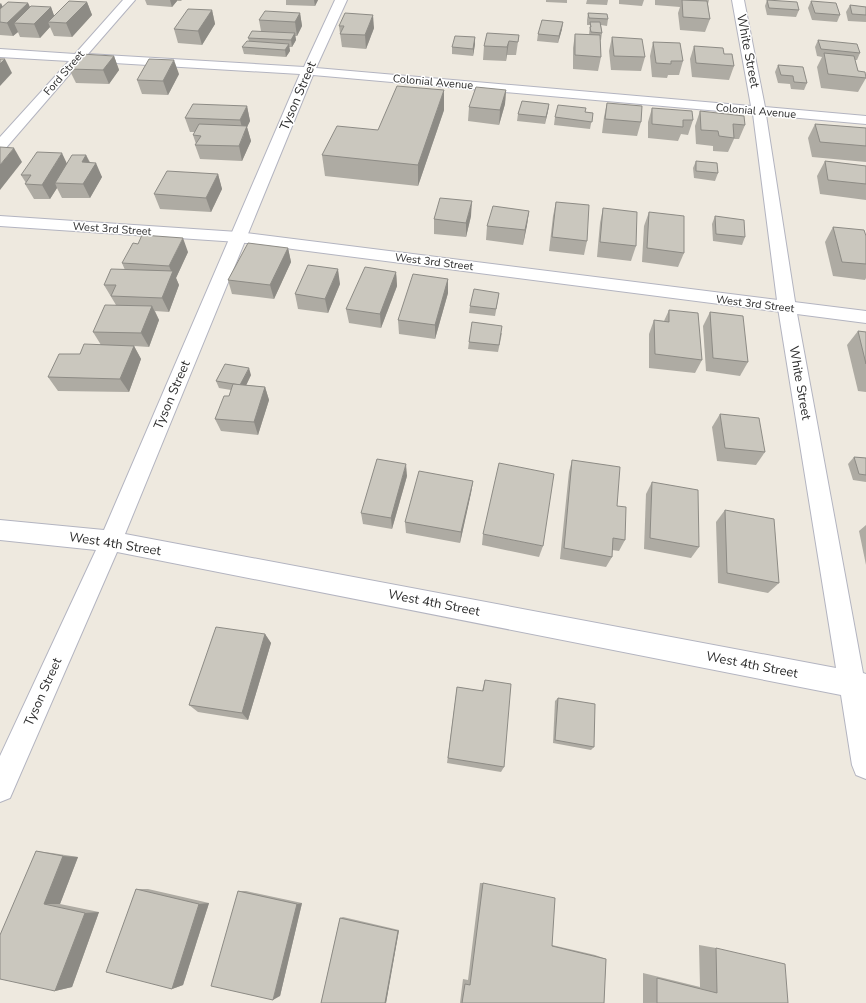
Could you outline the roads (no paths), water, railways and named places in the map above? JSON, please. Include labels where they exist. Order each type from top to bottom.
[{"type":"street","name":"Ford Street","points":[[0,146],[129,0]]},
{"type":"street","name":"Tyson Street","points":[[0,788],[111,541],[308,71],[342,0]]},
{"type":"street","name":"White Street","points":[[738,0],[759,111],[787,308],[859,686],[866,765]]},
{"type":"street","name":"Colonial Avenue","points":[[0,54],[308,71],[866,120]]},
{"type":"street","name":"West 3rd Street","points":[[0,221],[238,237],[866,317]]},
{"type":"street","name":"West 4th Street","points":[[0,530],[111,541],[859,686]]}]
